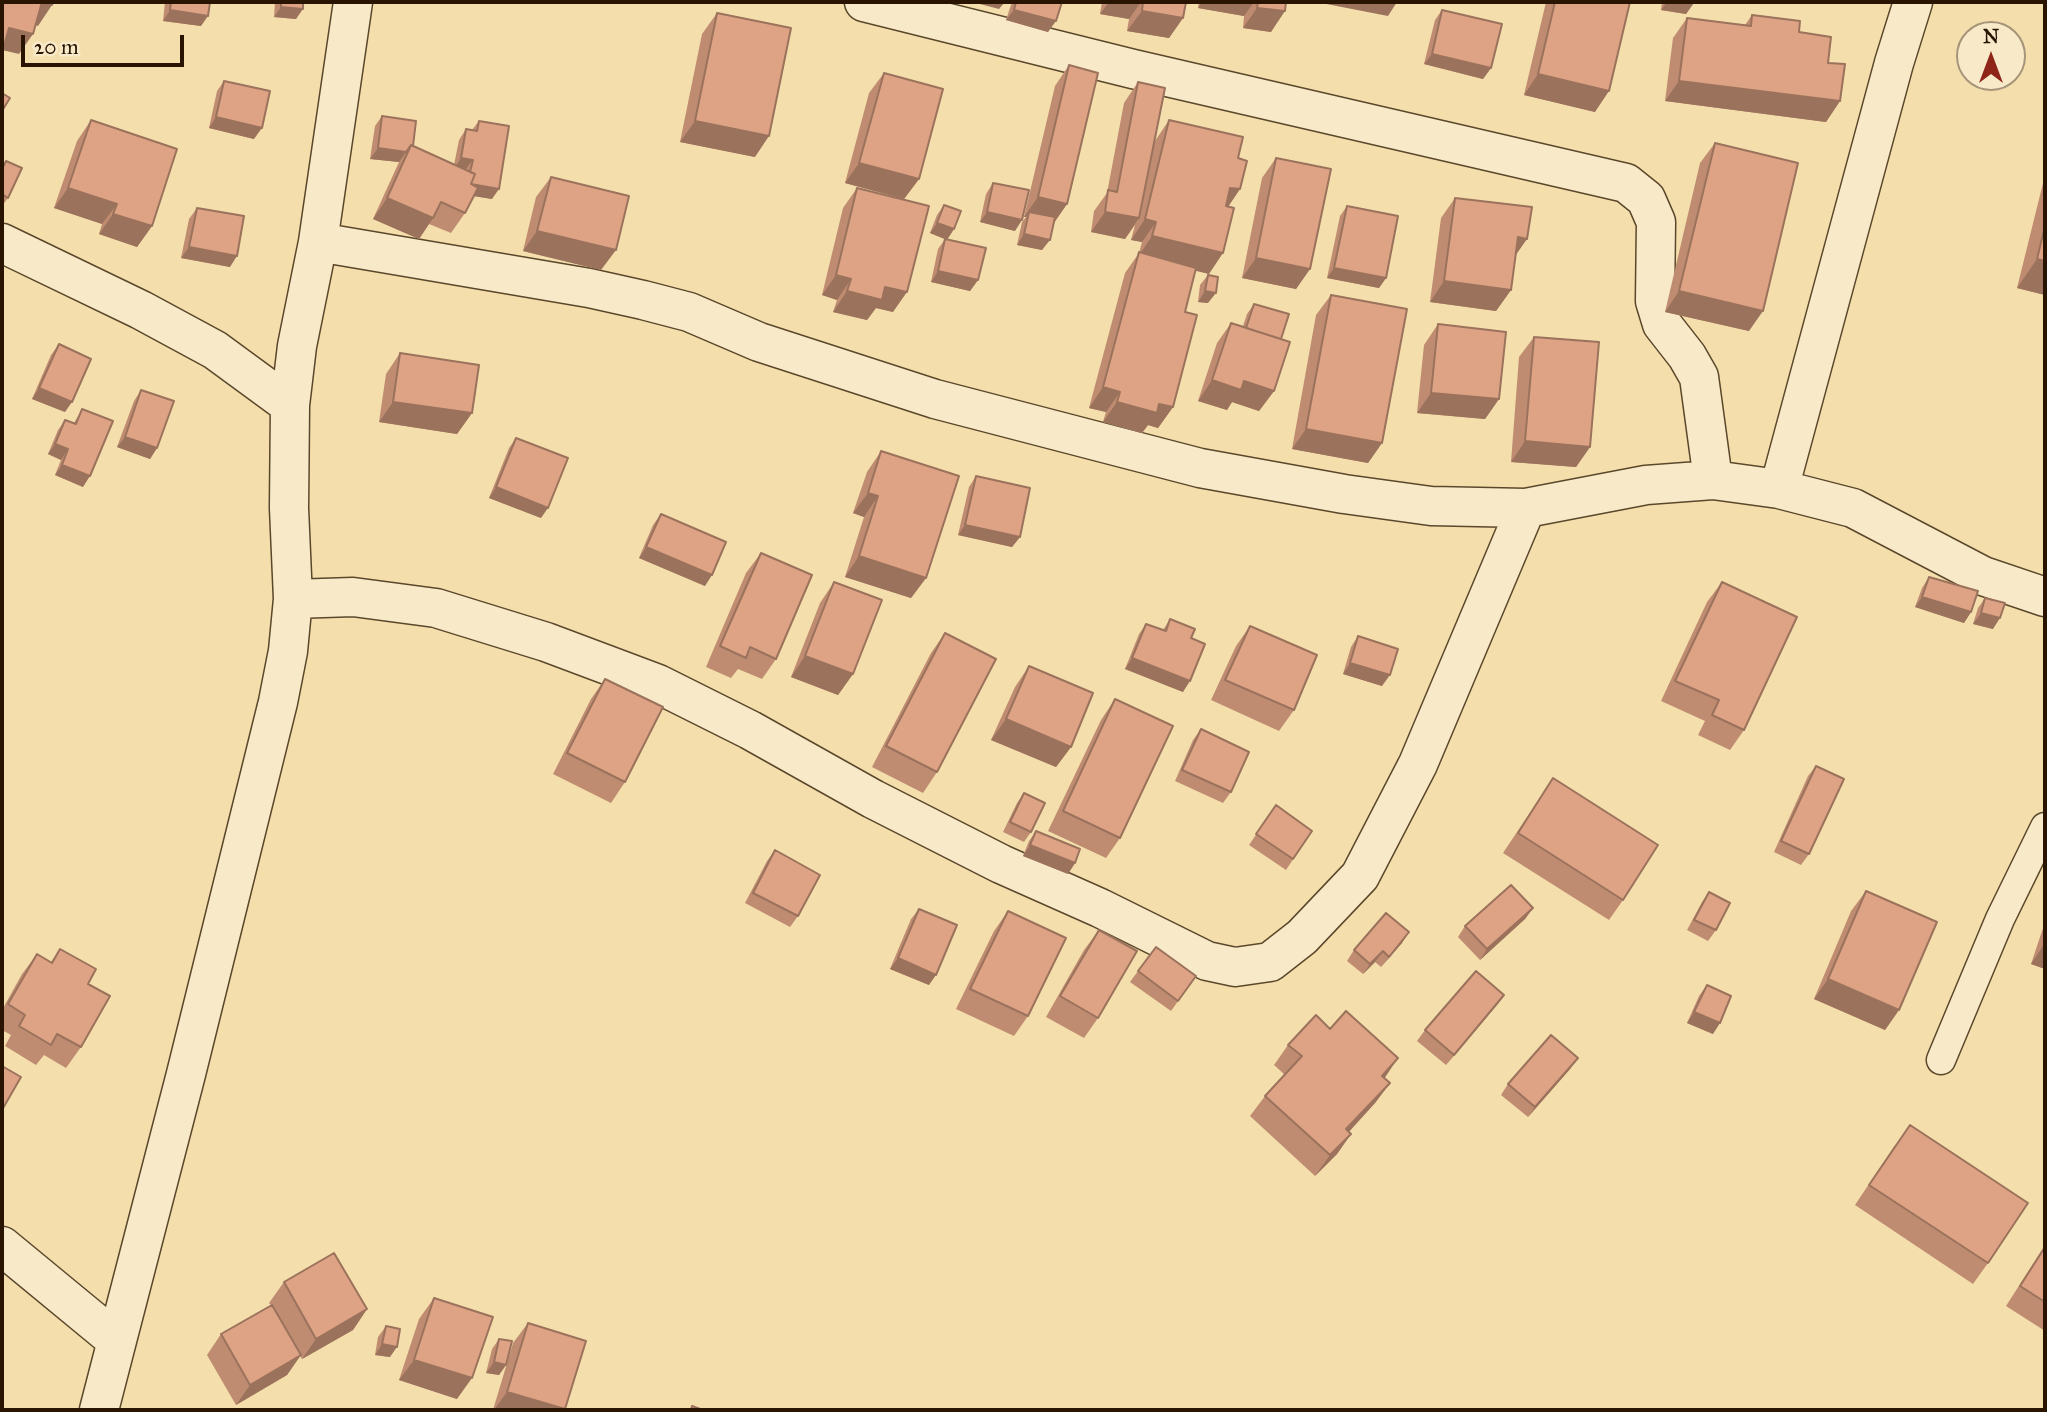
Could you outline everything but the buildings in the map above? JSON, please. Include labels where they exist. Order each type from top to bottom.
[{"type":"street","points":[[99,1410],[186,1074],[278,702],[288,650],[293,599],[289,508],[290,405],[297,346],[318,242],[353,2]]},
{"type":"street","points":[[864,2],[1146,72],[1626,183],[1646,199],[1656,222],[1655,301],[1662,324],[1687,356],[1699,377],[1713,480]]},
{"type":"street","points":[[1779,489],[1894,63],[1913,2]]},
{"type":"street","points":[[318,242],[589,288],[643,300],[689,312],[759,342],[860,376],[1015,420],[1200,468],[1344,494],[1431,506],[1526,508],[1646,485],[1713,480],[1779,489],[1853,508],[1983,576],[2045,597]]},
{"type":"street","points":[[2,243],[141,310],[215,350],[290,405]]},
{"type":"street","points":[[293,599],[353,597],[436,608],[546,642],[658,684],[1001,864],[1100,908],[1208,961],[1235,967],[1270,962],[1302,937],[1360,876],[1418,764],[1526,508]]},
{"type":"street","points":[[2,1246],[116,1340]]},
{"type":"lane","points":[[1941,1060],[2000,919],[2045,827]]}]
